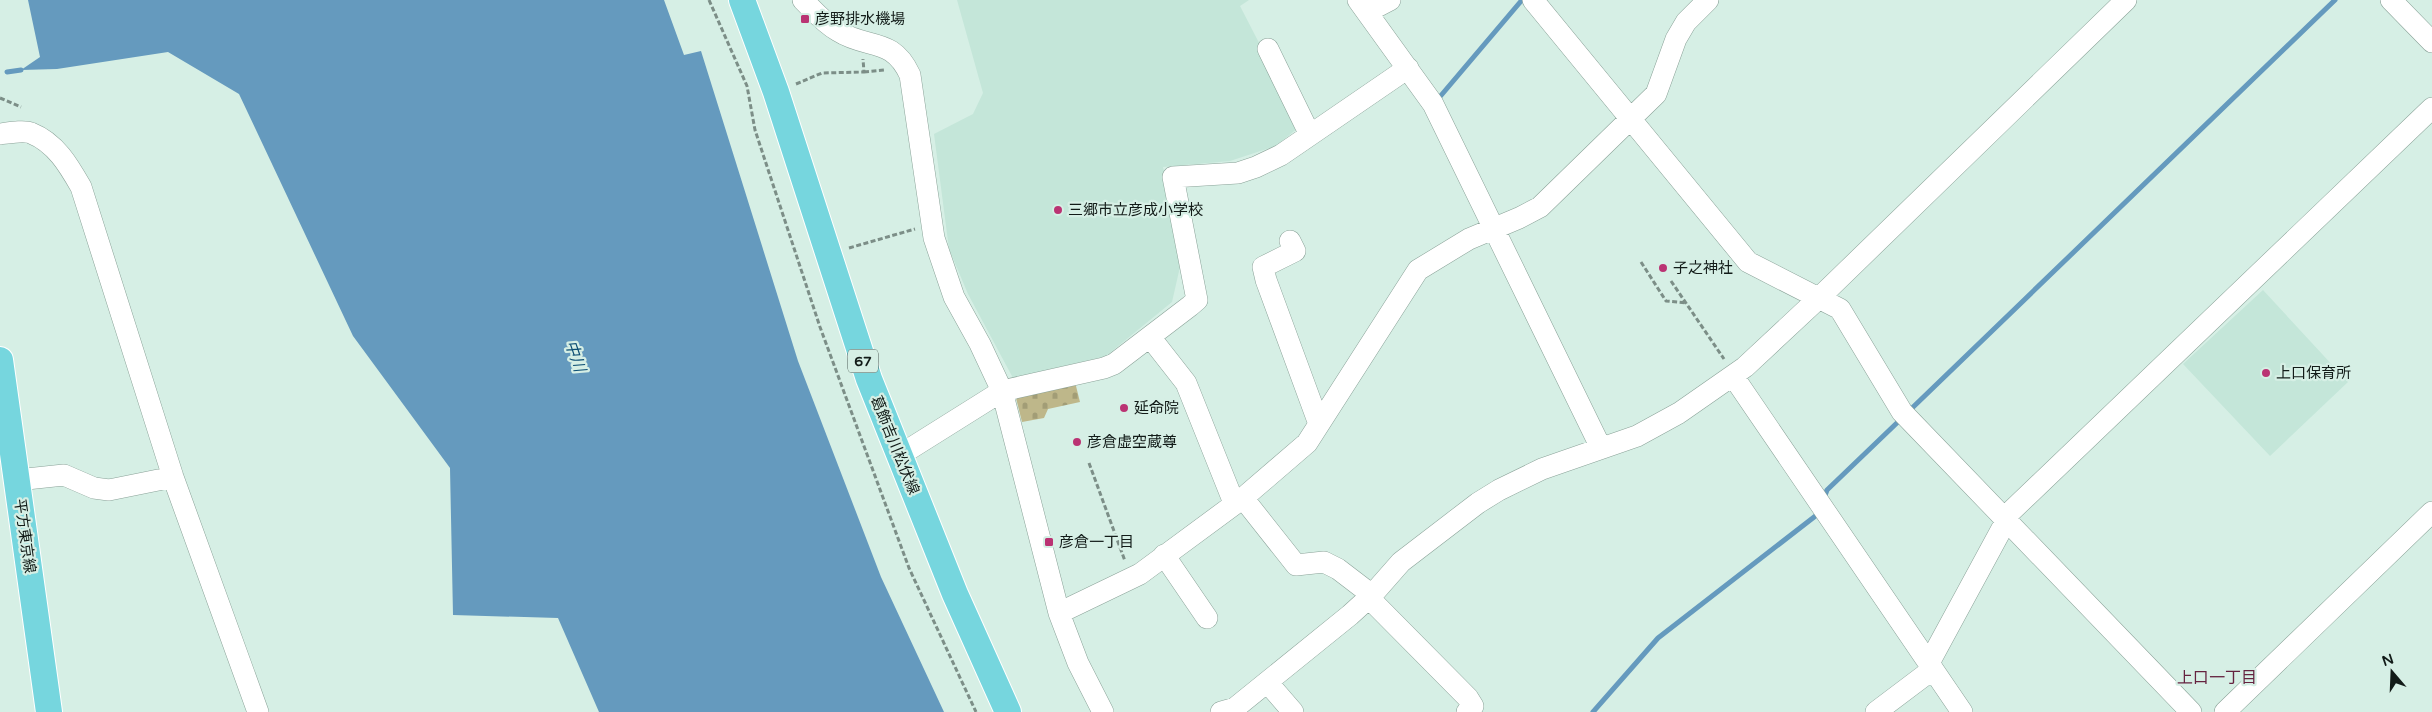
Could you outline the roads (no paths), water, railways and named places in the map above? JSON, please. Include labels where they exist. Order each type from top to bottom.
[{"type":"main road","name":"葛飾吉川松伏線","points":[[742,0],[776,92],[869,380],[955,594],[1008,712]]},
{"type":"main road","name":"平方東京線","points":[[0,360],[4,425],[17,480],[49,712]]},
{"type":"street","points":[[803,0],[817,15],[838,31],[896,53],[904,62],[910,75],[934,238],[954,297],[980,344],[1002,392],[1059,614],[1078,663],[1104,712]]},
{"type":"street","points":[[1390,0],[1363,6],[1433,104],[1601,448]]},
{"type":"street","points":[[1534,0],[1748,262],[1840,309],[1902,412],[2191,712]]},
{"type":"street","points":[[1059,614],[1131,578],[1238,501],[1307,443],[1413,275],[1469,239],[1540,207],[1656,94],[1676,39],[1686,22],[1708,0]]},
{"type":"street","points":[[1221,712],[1235,708],[1267,682],[1371,596],[1401,562],[1478,503],[1499,490],[1542,469],[1637,436],[1679,413],[1734,375],[1820,298],[2126,0]]},
{"type":"street","points":[[2391,0],[2432,42]]},
{"type":"street","points":[[1268,50],[1310,135]]},
{"type":"street","points":[[900,455],[1002,392],[1104,368],[1114,364],[1150,337],[1197,300],[1173,177],[1238,173],[1281,155],[1408,68]]},
{"type":"street","points":[[1876,712],[1931,666],[2005,520],[2432,108]]},
{"type":"street","points":[[0,134],[30,132],[45,142],[67,162],[81,187],[173,477],[258,712]]},
{"type":"street","points":[[1290,241],[1295,251],[1263,267],[1266,280],[1319,424]]},
{"type":"street","points":[[1150,337],[1186,383],[1238,501],[1296,565],[1324,562],[1338,569],[1371,596],[1468,698],[1473,706],[1467,712]]},
{"type":"street","points":[[1734,375],[1962,712]]},
{"type":"street","points":[[17,480],[64,475],[94,488],[109,490],[173,477]]},
{"type":"street","points":[[2225,712],[2432,512]]},
{"type":"street","points":[[1164,555],[1207,618]]},
{"type":"street","points":[[1267,682],[1293,712]]},
{"type":"water","name":"中川","points":[[28,0],[664,0],[684,55],[701,51],[798,361],[881,577],[944,712],[599,712],[558,618],[453,615],[450,468],[353,336],[239,94],[168,52],[57,69],[21,70],[40,57]]},
{"type":"waterway","points":[[1438,99],[1522,0]]},
{"type":"waterway","points":[[1909,411],[2335,0]]},
{"type":"waterway","points":[[7,72],[21,70]]},
{"type":"waterway","points":[[1824,498],[1827,490],[1901,419]]},
{"type":"waterway","points":[[1593,712],[1658,638],[1818,514],[1819,511]]},
{"type":"place","name":"彦野排水機場","points":[[805,19]]},
{"type":"place","name":"三郷市立彦成小学校","points":[[1058,210]]},
{"type":"place","name":"子之神社","points":[[1663,268]]},
{"type":"place","name":"上口保育所","points":[[2266,373]]},
{"type":"place","name":"延命院","points":[[1124,408]]},
{"type":"place","name":"彦倉虚空蔵尊","points":[[1077,442]]},
{"type":"place","name":"彦倉一丁目","points":[[1049,542]]},
{"type":"district","name":"上口一丁目","points":[[2217,678]]}]
